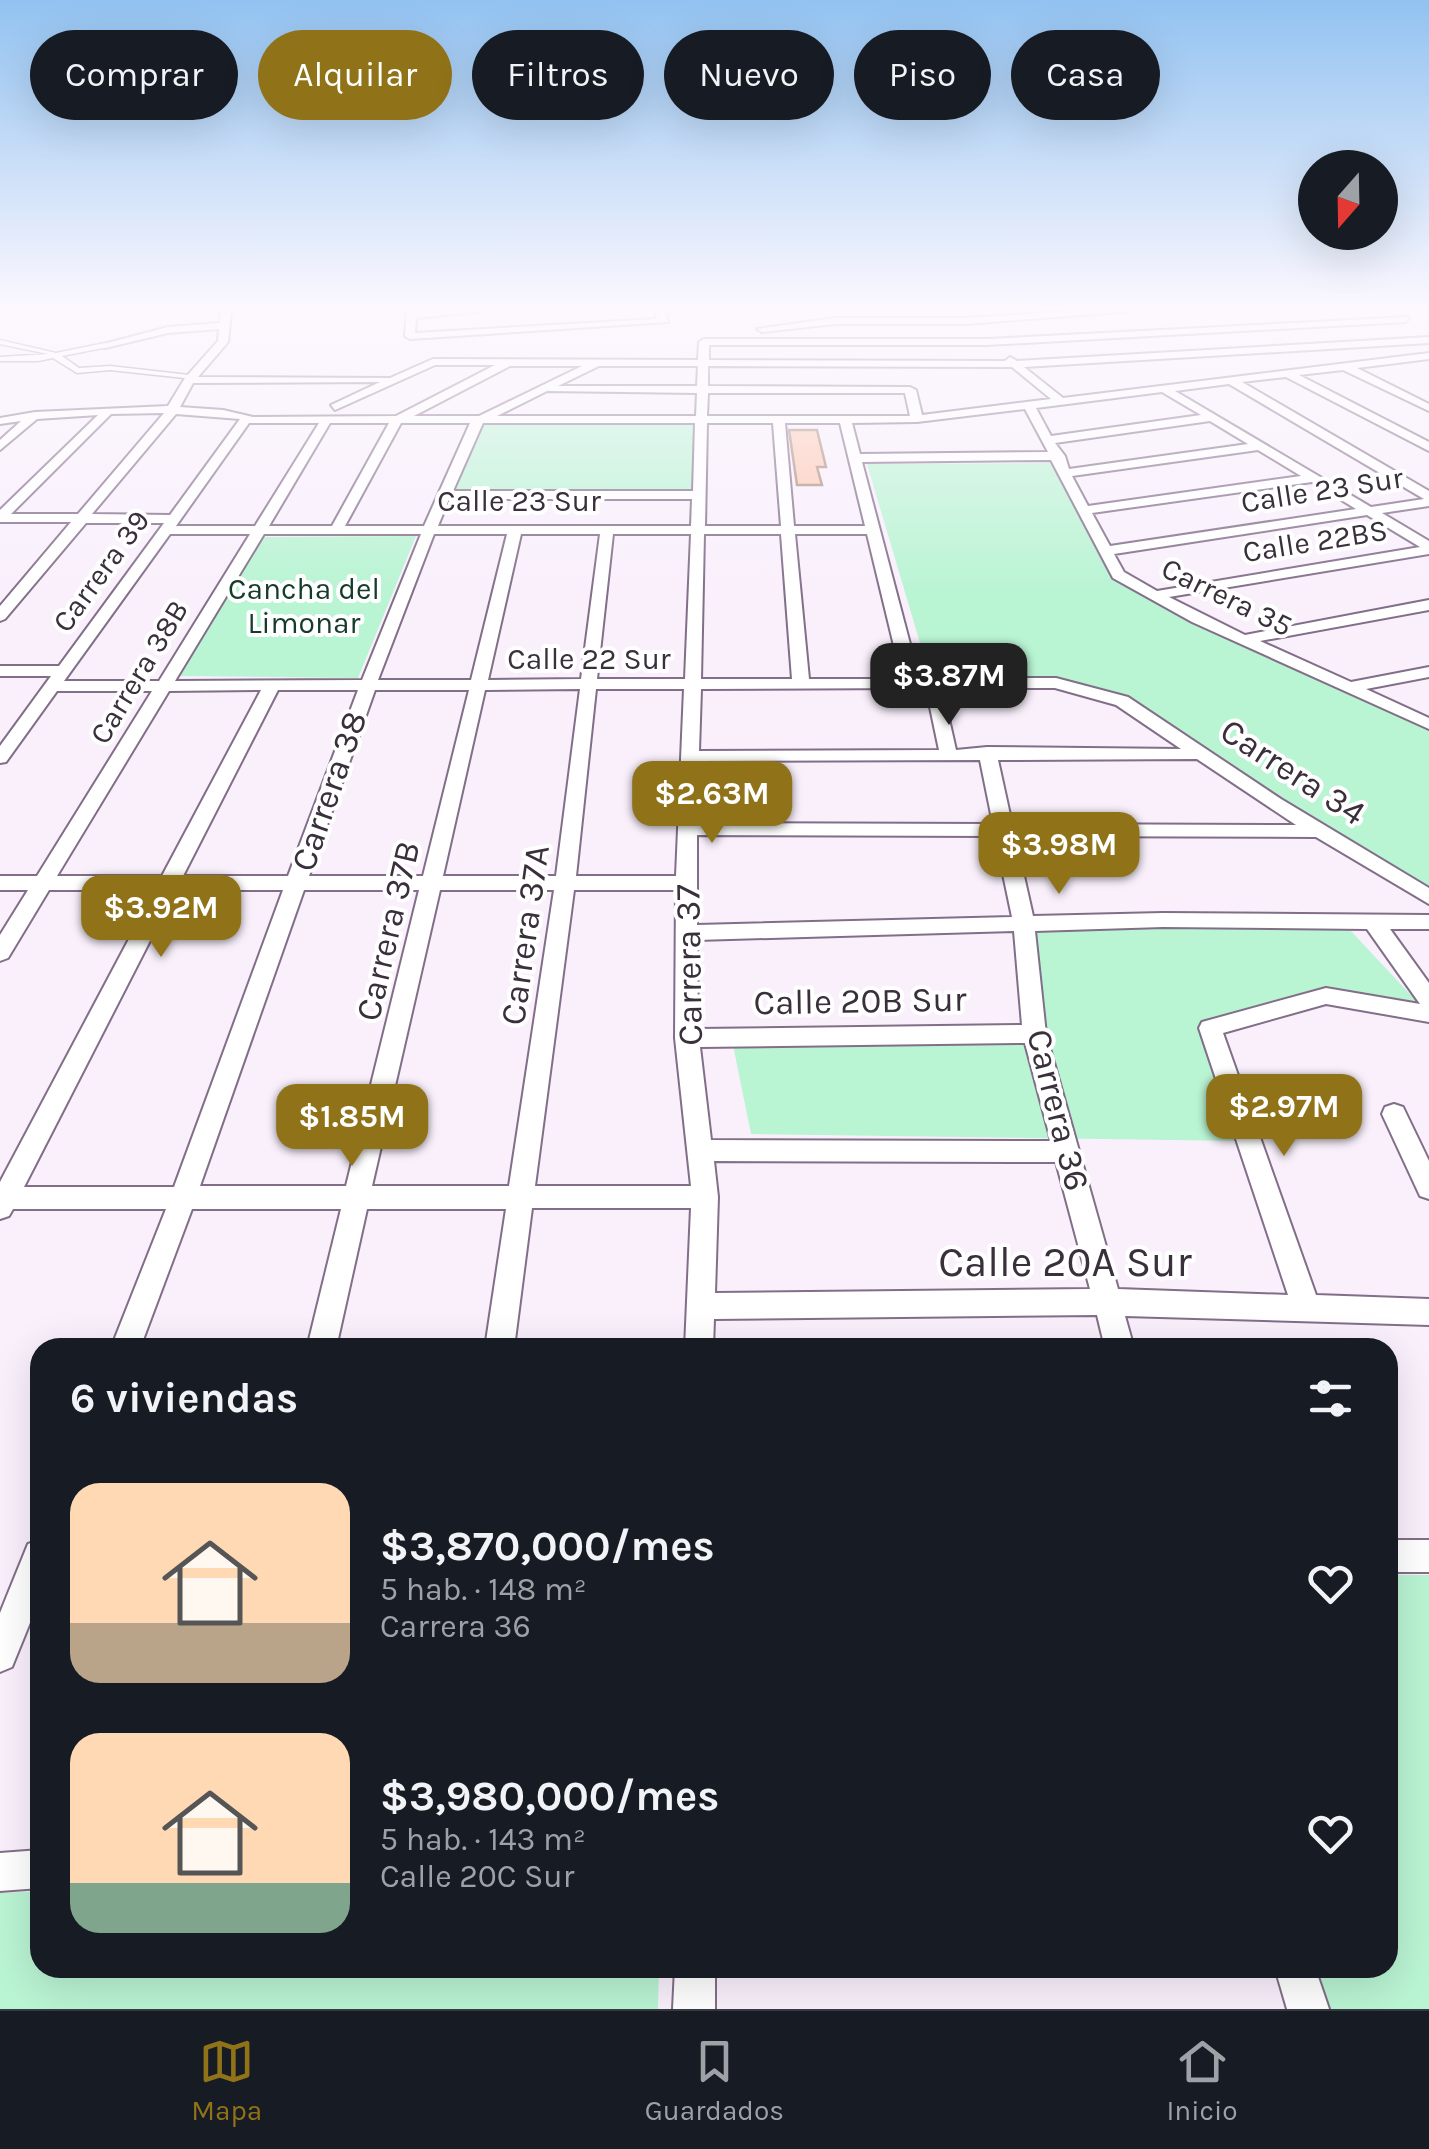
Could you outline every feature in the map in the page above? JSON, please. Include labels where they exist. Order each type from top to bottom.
[{"type":"street","points":[[0,616],[175,405]]},
{"type":"street","points":[[330,414],[347,405]]},
{"type":"street","points":[[338,529],[396,421],[427,405]]},
{"type":"street","points":[[476,422],[513,405]]},
{"type":"street","name":"Carrera 37","points":[[699,1338],[705,1197],[703,1150],[687,1038],[686,884],[702,405]]},
{"type":"street","points":[[914,405],[918,419]]},
{"type":"street","points":[[0,421],[35,414],[222,411],[247,419],[330,414],[396,421],[846,422],[918,419],[1044,405]]},
{"type":"street","points":[[1194,405],[1429,549]]},
{"type":"street","points":[[1271,405],[1429,499]]},
{"type":"street","points":[[1347,405],[1429,447]]},
{"type":"street","name":"Carrera 35","points":[[1030,407],[1118,575],[1151,596],[1242,640],[1429,724]]},
{"type":"street","points":[[0,518],[106,413]]},
{"type":"street","points":[[0,446],[35,414]]},
{"type":"street","name":"Carrera 38B","points":[[0,954],[330,414]]},
{"type":"street","points":[[1048,440],[1216,417]]},
{"type":"street","name":"Carrera 39","points":[[0,758],[247,419]]},
{"type":"street","name":"Carrera 38","points":[[129,1338],[186,1198],[365,688],[428,529],[476,422]]},
{"type":"street","points":[[778,422],[801,686]]},
{"type":"street","points":[[846,422],[912,684]]},
{"type":"street","points":[[1066,473],[1261,446]]},
{"type":"street","points":[[856,458],[1059,456]]},
{"type":"street","points":[[1085,510],[1314,478]]},
{"type":"street","points":[[443,495],[700,495]]},
{"type":"street","name":"Calle 23 Sur","points":[[1105,551],[1429,499]]},
{"type":"street","name":"Calle 23 Sur","points":[[0,518],[84,518],[259,530],[875,530]]},
{"type":"street","name":"Carrera 37B","points":[[323,1338],[515,529]]},
{"type":"street","name":"Carrera 37A","points":[[500,1338],[565,883],[607,529]]},
{"type":"street","name":"Calle 22BS","points":[[1151,596],[1429,549]]},
{"type":"street","points":[[1242,640],[1429,605]]},
{"type":"street","name":"Calle 22 Sur","points":[[0,671],[161,686],[1056,683],[1122,701]]},
{"type":"street","points":[[1348,688],[1429,672]]},
{"type":"street","points":[[933,684],[948,752]]},
{"type":"street","points":[[271,687],[173,883],[2,1201],[705,1197]]},
{"type":"street","name":"Carrera 34","points":[[1122,701],[1206,754],[1274,804],[1429,897]]},
{"type":"street","points":[[691,756],[948,752],[1206,754]]},
{"type":"street","name":"Carrera 36","points":[[987,752],[1024,924],[1034,1034],[1117,1338]]},
{"type":"street","points":[[688,829],[1324,831]]},
{"type":"street","points":[[0,883],[686,884]]},
{"type":"street","points":[[1373,921],[1429,1000]]},
{"type":"street","points":[[688,933],[1024,924],[1429,922]]},
{"type":"street","points":[[1306,1309],[1210,1028],[1326,996],[1429,1014]]},
{"type":"street","name":"Calle 20B Sur","points":[[687,1038],[1034,1034]]},
{"type":"street","points":[[1394,1114],[1429,1188]]},
{"type":"street","points":[[703,1150],[1066,1152]]},
{"type":"street","name":"Calle 20A Sur","points":[[700,1306],[1108,1302],[1429,1312]]},
{"type":"street","points":[[1398,1556],[1429,1556]]},
{"type":"street","points":[[0,1654],[30,1580]]},
{"type":"street","points":[[0,1872],[30,1870]]},
{"type":"street","points":[[694,2009],[695,1978]]},
{"type":"street","points":[[1298,1978],[1308,2009]]},
{"type":"green space","points":[[695,423],[693,493],[450,493],[481,424]]},
{"type":"green space","points":[[1059,463],[1113,576],[1236,642],[1429,726],[1429,893],[1128,702],[1054,678],[931,680],[867,464]]},
{"type":"green space","name":"Cancha del Limonar","points":[[416,536],[358,678],[178,676],[264,537]]},
{"type":"green space","points":[[1034,924],[1350,930],[1423,1008],[1318,990],[1202,1026],[1239,1141],[751,1134],[733,1045],[1046,1044]]},
{"type":"green space","points":[[1398,1575],[1429,1575],[1429,2009],[1329,2009],[1319,1978],[1398,1978]]},
{"type":"green space","points":[[30,1892],[30,1978],[659,1978],[658,2009],[0,2009],[0,1893]]},
{"type":"building","points":[[789,430],[817,430],[826,467],[817,467],[822,485],[797,485]]}]
